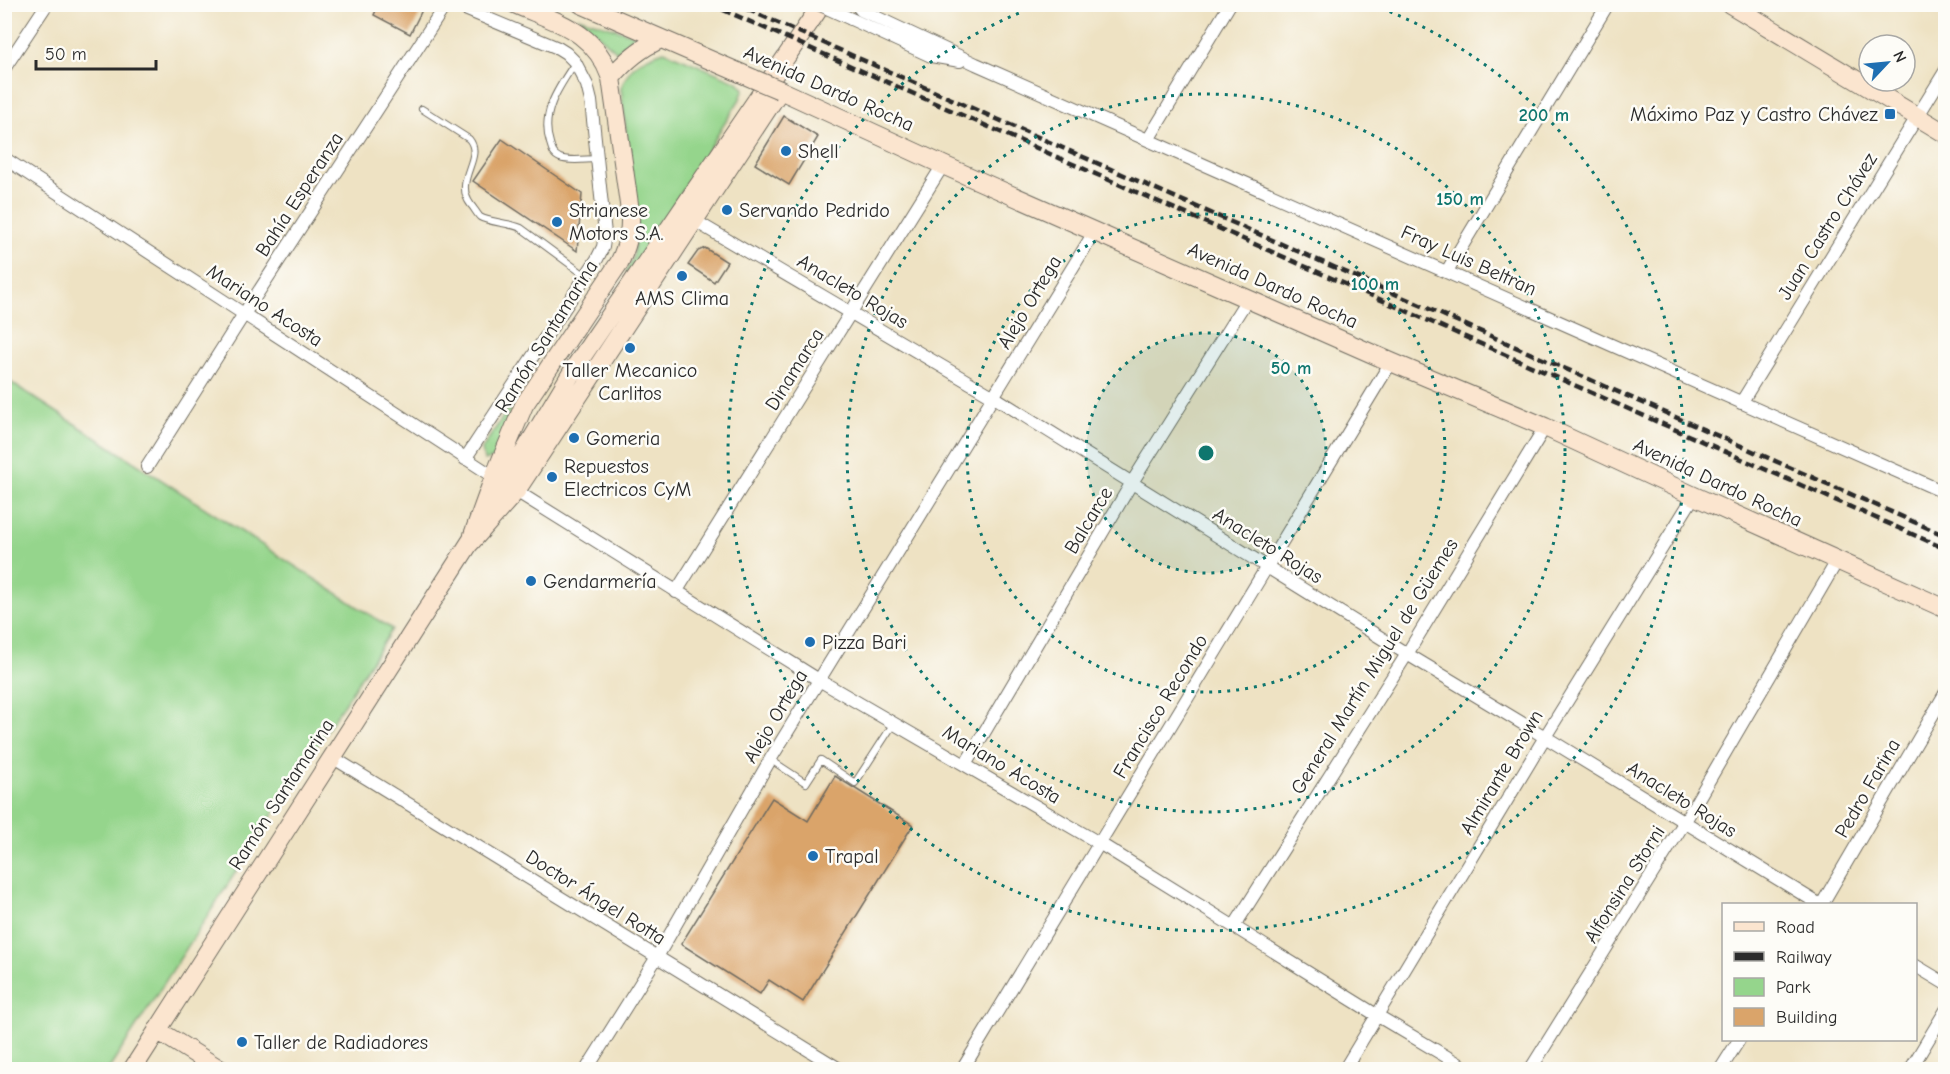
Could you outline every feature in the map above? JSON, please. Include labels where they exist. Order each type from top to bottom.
[{"type":"main road","points":[[515,4],[576,32],[588,40],[606,64],[611,78],[627,60],[643,48],[661,39]]},
{"type":"main road","name":"Avenida Dardo Rocha","points":[[581,4],[1391,362],[1545,427],[1946,609]]},
{"type":"main road","name":"Ramón Santamarina","points":[[132,1070],[470,543],[577,364],[822,4]]},
{"type":"main road","points":[[1730,4],[1946,134]]},
{"type":"main road","name":"Ramón Santamarina","points":[[505,484],[524,405],[619,263],[630,237],[630,204],[611,78]]},
{"type":"main road","name":"Ramón Santamarina","points":[[470,543],[505,484],[695,221],[780,90]]},
{"type":"main road","points":[[157,1030],[221,1070]]},
{"type":"street","points":[[4,69],[47,4]]},
{"type":"street","name":"Bahía Esperanza","points":[[147,467],[446,4]]},
{"type":"street","points":[[453,4],[558,48],[575,62]]},
{"type":"street","name":"Fray Luis Beltran","points":[[818,4],[931,56],[976,63]]},
{"type":"street","name":"Fray Luis Beltran","points":[[856,4],[861,10],[976,63],[1946,493]]},
{"type":"street","points":[[1148,140],[1230,4]]},
{"type":"street","points":[[1447,271],[1608,4]]},
{"type":"street","name":"Ramón Santamarina","points":[[465,459],[603,247],[604,234],[591,101],[587,85],[575,62]]},
{"type":"street","name":"Juan Castro Chávez","points":[[1741,403],[1946,70]]},
{"type":"street","name":"Mariano Acosta","points":[[4,158],[465,459],[676,592],[819,680],[1099,843],[1469,1070]]},
{"type":"street","name":"Dinamarca","points":[[676,592],[944,165]]},
{"type":"street","name":"Anacleto Rojas","points":[[695,221],[994,397],[1407,654],[1684,824],[1818,903]]},
{"type":"street","name":"Alejo Ortega","points":[[586,1070],[657,957],[770,760],[1095,231]]},
{"type":"street","name":"Balcarce","points":[[965,765],[1131,484],[1248,298]]},
{"type":"street","name":"Francisco Recondo","points":[[962,1070],[1391,362]]},
{"type":"street","name":"General Martín Miguel de Güemes","points":[[1235,926],[1407,654],[1545,427]]},
{"type":"street","name":"Almirante Brown","points":[[1344,1070],[1694,496]]},
{"type":"street","name":"Alfonsina Storni","points":[[1530,1070],[1684,824],[1837,561]]},
{"type":"street","name":"Pedro Farina","points":[[1821,903],[1946,692]]},
{"type":"street","name":"Doctor Ángel Rotta","points":[[332,757],[841,1070]]},
{"type":"street","points":[[1917,967],[1946,984]]},
{"type":"street","points":[[1910,1070],[1946,1010]]},
{"type":"street","points":[[1720,1070],[1738,1041]]},
{"type":"lane","points":[[575,62],[549,107],[546,121],[549,141],[554,154],[562,159],[597,159]]},
{"type":"lane","points":[[422,109],[469,139],[474,145],[474,153],[464,186],[468,201],[480,216],[521,228],[586,276]]},
{"type":"lane","points":[[770,760],[806,783],[821,760],[855,783],[894,722]]},
{"type":"green space","points":[[578,17],[635,35],[617,52]]},
{"type":"green space","points":[[664,51],[738,82],[744,89],[740,99],[629,276],[626,271],[633,258],[637,225],[621,88],[637,63]]},
{"type":"green space","points":[[4,378],[392,629],[109,1069],[5,1069]]},
{"type":"green space","points":[[514,400],[495,458],[484,461],[482,449]]},
{"type":"building","points":[[379,4],[418,6],[421,12],[410,34],[374,15]]},
{"type":"building","name":"Shell","points":[[784,116],[818,137],[789,185],[755,164]]},
{"type":"building","name":"Strianese Motors S.A.","points":[[502,139],[582,194],[577,251],[473,181]]},
{"type":"building","points":[[705,248],[727,262],[714,282],[688,265],[698,251]]},
{"type":"building","points":[[835,776],[913,825],[803,1002],[769,980],[760,994],[681,944],[772,798],[808,821]]},
{"type":"railway","points":[[710,4],[1946,549]]},
{"type":"railway","points":[[735,4],[1946,536]]},
{"type":"place","name":"Máximo Paz y Castro Chávez","points":[[1890,114]]},
{"type":"place","name":"Shell","points":[[786,151]]},
{"type":"place","name":"Servando Pedrido","points":[[727,210]]},
{"type":"place","name":"Strianese Motors S.A.","points":[[557,222]]},
{"type":"place","name":"AMS Clima","points":[[682,276]]},
{"type":"place","name":"Taller Mecanico Carlitos","points":[[630,348]]},
{"type":"place","name":"Gomeria","points":[[574,438]]},
{"type":"place","name":"Repuestos Electricos CyM","points":[[552,477]]},
{"type":"place","name":"Gendarmería","points":[[531,581]]},
{"type":"place","name":"Pizza Bari","points":[[810,642]]},
{"type":"place","name":"Trapal","points":[[813,856]]},
{"type":"place","name":"Taller de Radiadores","points":[[242,1042]]}]
